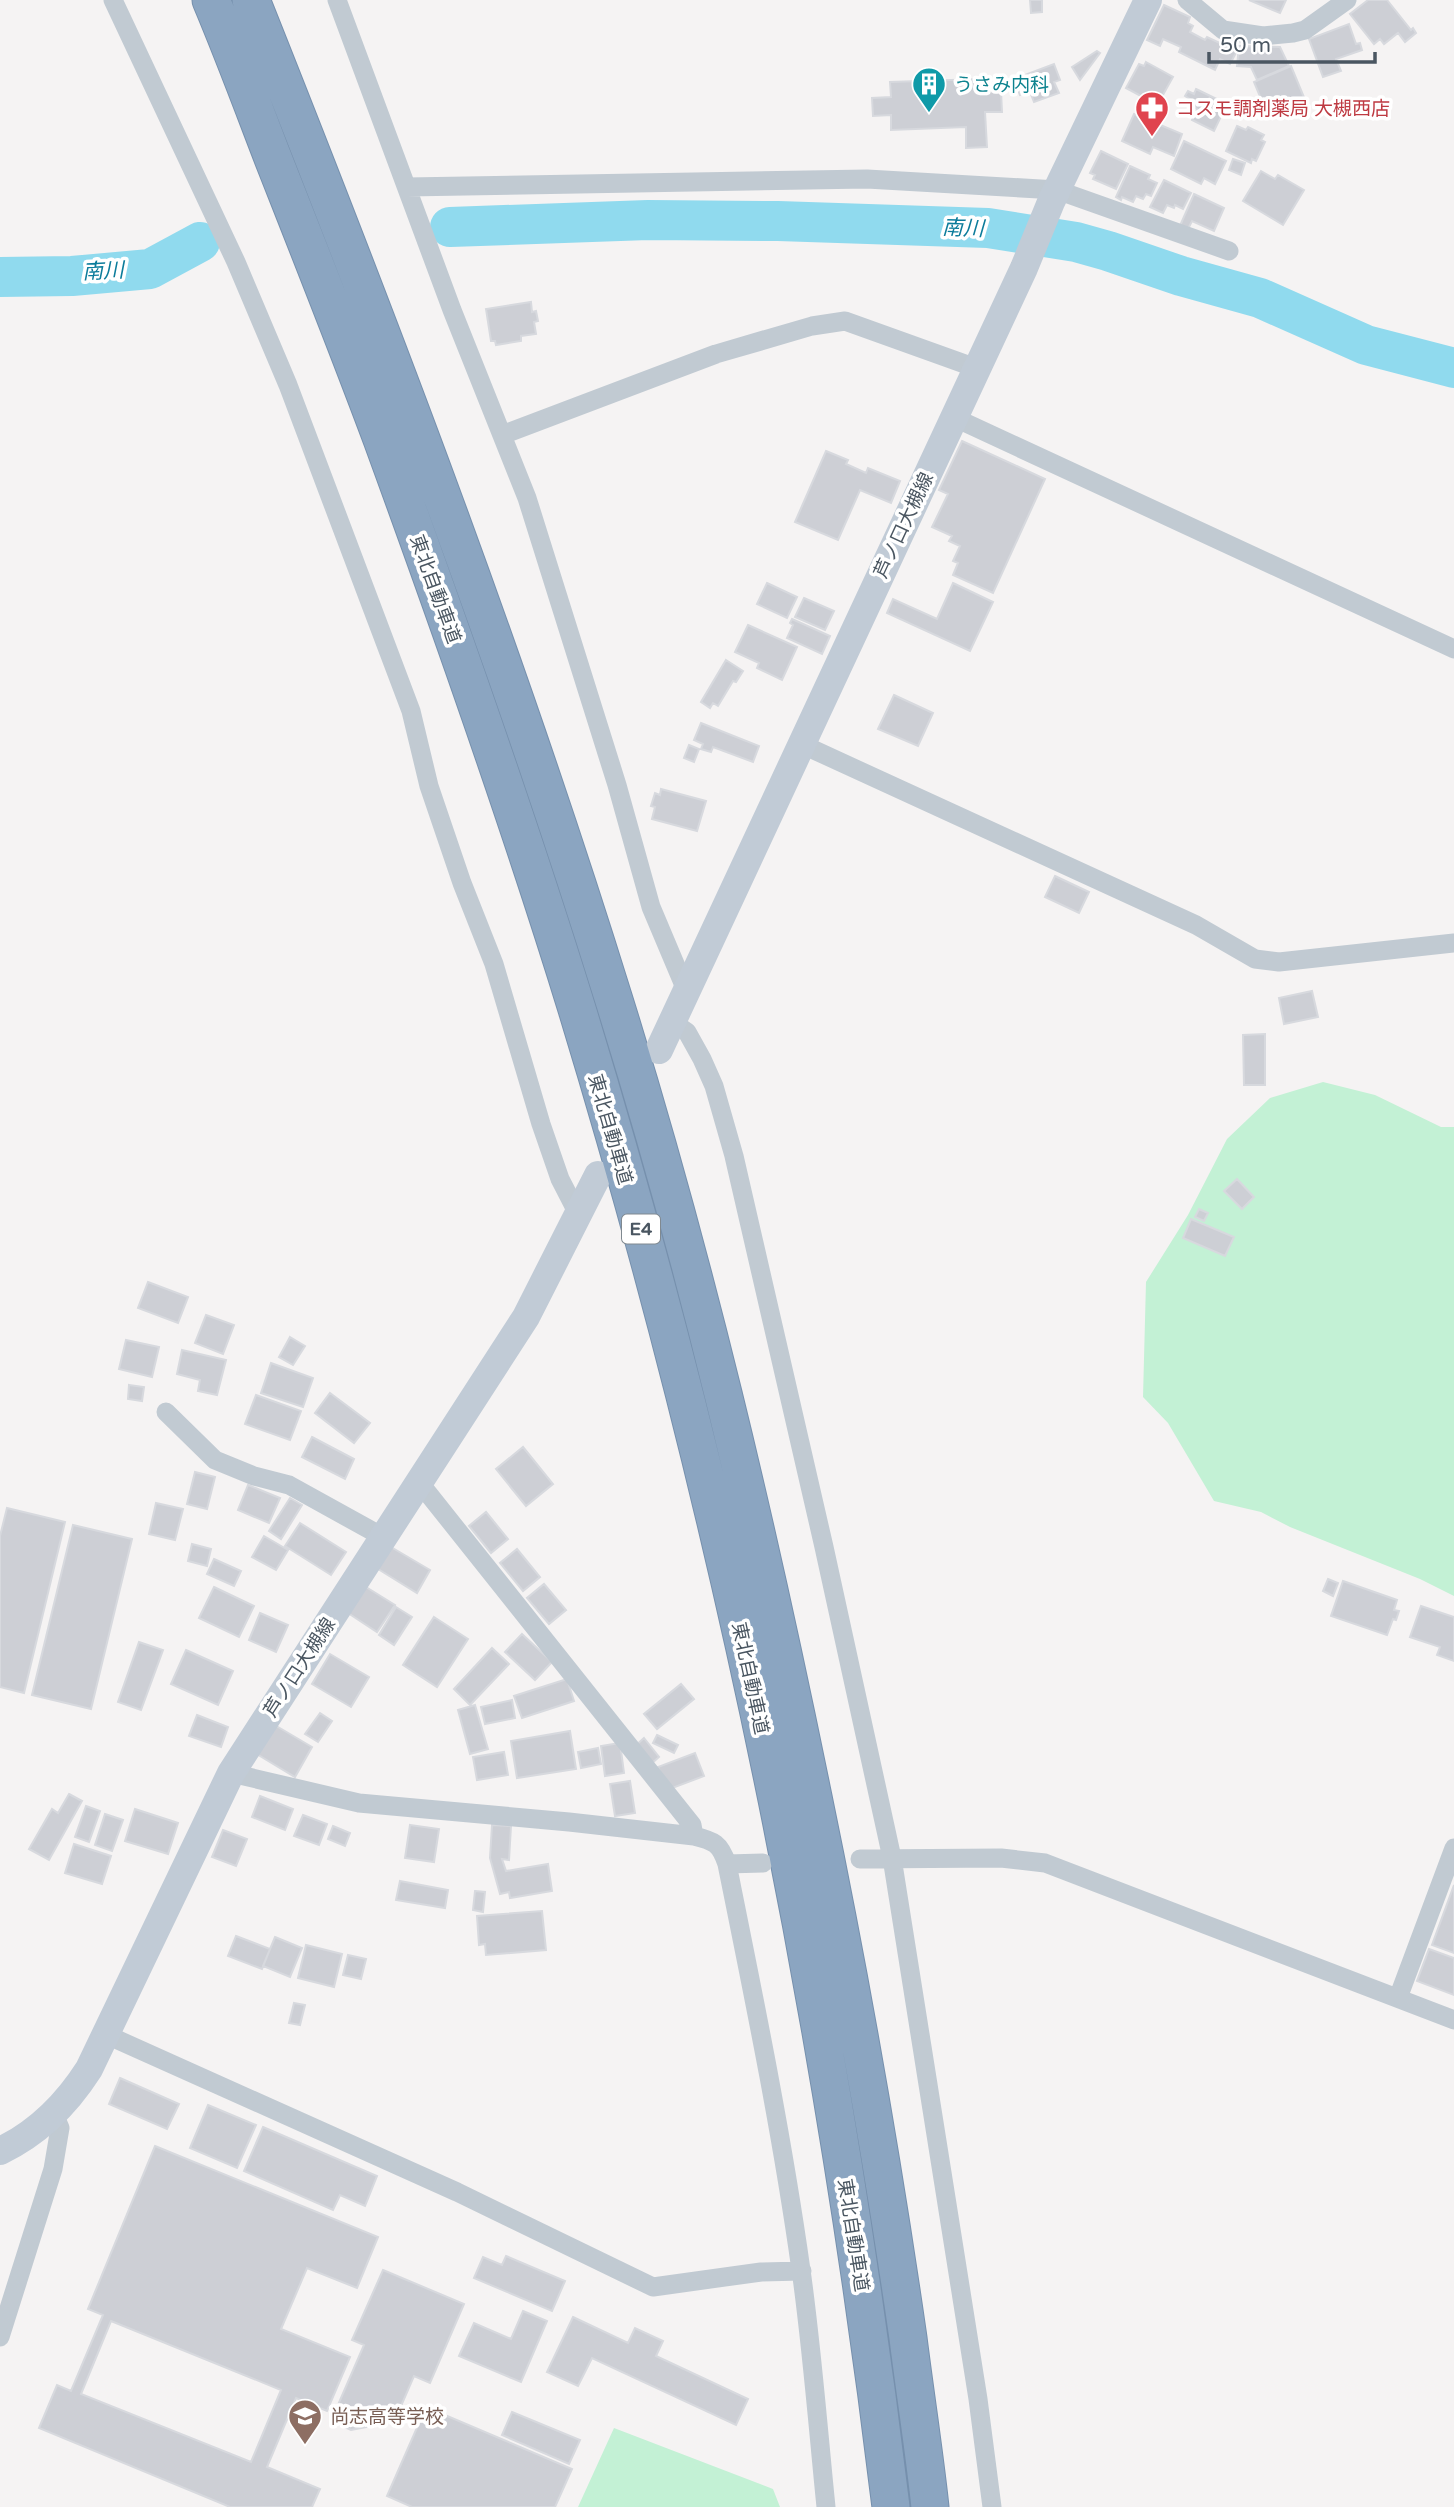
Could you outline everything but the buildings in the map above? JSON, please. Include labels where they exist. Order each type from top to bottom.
[{"type":"highway","name":"東北自動車道","points":[[211,0],[350,354],[431,572],[512,808],[577,1010],[644,1242],[694,1431],[746,1650],[794,1881],[851,2212],[891,2507]]},
{"type":"highway","name":"東北自動車道","points":[[251,0],[385,339],[477,590],[614,1000],[681,1234],[730,1422],[783,1646],[830,1877],[889,2205],[930,2507]]},
{"type":"main road","name":"芦ノ口大槻線","points":[[659,1050],[1024,268],[1054,196],[1148,0]]},
{"type":"main road","name":"芦ノ口大槻線","points":[[0,2151],[14,2144],[54,2114],[77,2088],[107,2035],[231,1773],[526,1317],[598,1175]]},
{"type":"street","points":[[113,0],[236,262],[288,385],[411,711],[429,786],[462,883],[494,964],[560,1179],[578,1214]]},
{"type":"street","points":[[337,0],[452,310],[527,498],[617,785],[651,907],[686,990]]},
{"type":"street","points":[[1187,0],[1223,30],[1263,36],[1305,30],[1347,0]]},
{"type":"street","points":[[407,187],[867,179],[1054,196],[1229,251]]},
{"type":"street","points":[[502,435],[716,354],[812,326],[845,321],[976,368]]},
{"type":"street","points":[[953,417],[1454,649]]},
{"type":"street","points":[[801,744],[1196,925],[1255,959],[1279,962],[1454,943]]},
{"type":"street","points":[[671,1021],[687,1032],[702,1059],[714,1086],[734,1156],[892,1857],[970,2346],[992,2507]]},
{"type":"street","points":[[166,1412],[215,1460],[254,1476],[289,1485],[383,1537]]},
{"type":"street","points":[[419,1482],[692,1825],[694,1836]]},
{"type":"street","points":[[231,1773],[359,1803],[694,1836],[711,1840],[722,1850],[727,1864],[782,2149],[802,2272],[826,2507]]},
{"type":"street","points":[[1398,1998],[1454,1848]]},
{"type":"street","points":[[860,1859],[1001,1858],[1045,1863],[1454,2020]]},
{"type":"street","points":[[727,1864],[763,1863]]},
{"type":"street","points":[[107,2035],[457,2192],[653,2287],[761,2272],[802,2272]]},
{"type":"street","points":[[0,2337],[53,2169],[60,2128],[54,2114]]},
{"type":"green space","points":[[1323,1082],[1375,1095],[1441,1127],[1454,1127],[1454,1596],[1420,1579],[1290,1527],[1261,1512],[1214,1501],[1168,1423],[1143,1397],[1146,1282],[1188,1215],[1227,1139],[1270,1098]]},
{"type":"green space","points":[[614,2428],[773,2489],[780,2507],[578,2507]]},
{"type":"waterway","name":"南川","points":[[450,227],[648,220],[988,228],[1076,242],[1108,251],[1181,276],[1260,298],[1366,345],[1454,368]]},
{"type":"waterway","name":"南川","points":[[0,277],[72,276],[150,269],[200,242]]},
{"type":"place","name":"うさみ内科","points":[[929,114]]},
{"type":"place","name":"コスモ調剤薬局 大槻西店","points":[[1152,138]]},
{"type":"place","name":"尚志高等学校","points":[[305,2446]]}]
